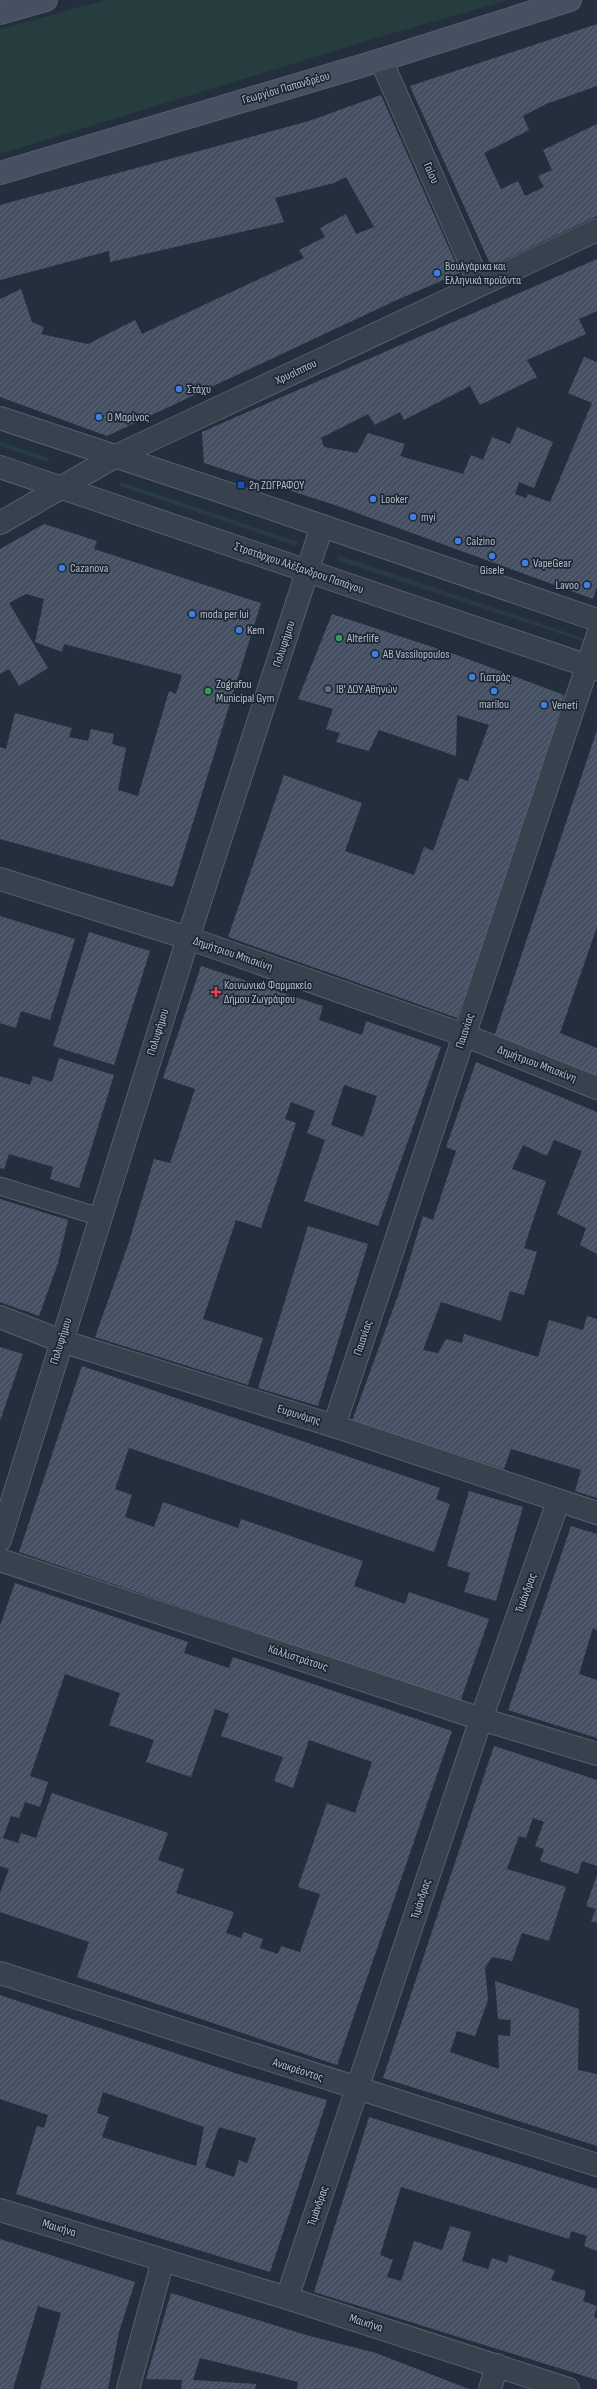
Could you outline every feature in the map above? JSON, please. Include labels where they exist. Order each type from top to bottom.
[{"type":"main road","name":"Γεωργίου Παπανδρέου","points":[[0,173],[381,60],[570,0]]},
{"type":"main road","points":[[0,13],[42,1]]},
{"type":"street","name":"Γαίου","points":[[381,60],[480,285]]},
{"type":"street","name":"Χρυσίππου","points":[[0,523],[114,457],[597,230]]},
{"type":"street","points":[[0,418],[597,620]]},
{"type":"street","name":"Στρατάρχου Αλέξανδρου Παπάγου","points":[[0,467],[592,668]]},
{"type":"street","name":"Πολυφήμου","points":[[0,1540],[188,938],[309,571],[322,526]]},
{"type":"street","name":"Παιανίας","points":[[334,1426],[464,1035],[592,668],[597,636]]},
{"type":"street","name":"Δημήτριου Μπισκίνη","points":[[0,880],[188,938],[464,1035],[597,1088]]},
{"type":"street","name":"Ευρυνόμης","points":[[0,1318],[61,1341],[334,1426],[558,1502],[597,1513]]},
{"type":"street","name":"Τιμάνδρας","points":[[286,2298],[358,2090],[481,1719],[558,1502]]},
{"type":"street","name":"Καλλιστράτους","points":[[0,1560],[481,1719],[597,1754]]},
{"type":"street","name":"Ανακρέοντος","points":[[0,1973],[358,2090],[597,2165]]},
{"type":"street","name":"Μαικήνα","points":[[0,2210],[286,2298],[568,2389]]},
{"type":"street","points":[[128,2389],[163,2260]]},
{"type":"street","points":[[490,2389],[497,2365]]},
{"type":"lane","points":[[0,1186],[100,1217]]},
{"type":"green space","points":[[106,0],[509,0],[376,38],[0,154],[0,29]]},
{"type":"green space","points":[[0,441],[49,458],[47,462],[0,446]]},
{"type":"green space","points":[[121,482],[298,542],[296,546],[120,486]]},
{"type":"green space","points":[[338,555],[595,642],[594,645],[337,560]]},
{"type":"building","points":[[597,24],[597,86],[546,104],[523,116],[529,130],[484,153],[501,189],[518,181],[525,196],[544,187],[538,176],[552,170],[543,150],[597,124],[597,216],[491,266],[410,86]]},
{"type":"building","points":[[381,95],[460,273],[399,299],[107,436],[0,397],[0,299],[21,289],[32,322],[44,327],[41,334],[88,344],[135,320],[142,334],[304,258],[299,250],[325,237],[320,228],[346,214],[356,234],[374,227],[346,177],[334,183],[275,198],[284,222],[110,262],[109,251],[0,280],[0,205],[309,121]]},
{"type":"building","points":[[597,259],[597,311],[579,319],[586,334],[527,360],[537,377],[480,405],[470,386],[404,420],[400,412],[375,425],[368,414],[321,438],[324,447],[357,453],[368,433],[405,444],[400,456],[463,474],[471,455],[483,460],[492,437],[510,444],[517,427],[553,442],[534,488],[519,482],[515,494],[526,498],[528,494],[550,502],[592,403],[568,393],[584,357],[597,362],[597,587],[593,599],[338,506],[204,463],[202,432]]},
{"type":"building","points":[[44,524],[97,541],[94,549],[261,603],[173,887],[0,839],[0,747],[6,749],[15,713],[72,728],[69,737],[88,741],[91,729],[114,734],[112,744],[126,748],[118,790],[138,796],[169,691],[176,694],[182,675],[64,644],[62,652],[35,642],[44,599],[26,594],[9,603],[48,668],[19,686],[9,669],[0,674],[0,549]]},
{"type":"building","points":[[332,614],[457,655],[564,695],[538,789],[457,1018],[228,937],[284,775],[362,803],[345,851],[414,875],[424,847],[433,851],[459,778],[468,781],[489,725],[457,715],[456,756],[379,730],[369,751],[336,742],[340,733],[326,729],[333,709],[298,699]]},
{"type":"building","points":[[597,730],[597,927],[560,1033],[597,1048],[597,1078],[493,1040]]},
{"type":"building","points":[[0,916],[75,939],[50,1020],[21,1011],[16,1028],[0,1023]]},
{"type":"building","points":[[89,932],[150,951],[114,1065],[53,1046]]},
{"type":"building","points":[[201,966],[323,1006],[319,1020],[362,1035],[366,1021],[441,1047],[378,1226],[304,1201],[325,1140],[307,1133],[315,1111],[291,1102],[285,1119],[296,1123],[261,1228],[236,1220],[203,1319],[263,1338],[248,1385],[95,1337],[128,1245],[154,1159],[170,1163],[195,1089],[163,1078]],"holes":[[[344,1085],[377,1096],[363,1137],[331,1125]]]},
{"type":"building","points":[[59,1058],[114,1075],[79,1188],[50,1179],[53,1167],[9,1154],[4,1169],[0,1168],[0,1076],[30,1085],[33,1076],[52,1082]]},
{"type":"building","points":[[476,1062],[597,1112],[597,1254],[580,1245],[586,1228],[557,1214],[582,1151],[554,1140],[547,1156],[523,1145],[512,1169],[546,1181],[524,1248],[537,1252],[524,1295],[510,1291],[501,1321],[441,1302],[423,1350],[438,1353],[446,1339],[462,1343],[464,1334],[538,1357],[549,1320],[583,1330],[587,1316],[597,1319],[597,1498],[575,1491],[581,1470],[511,1449],[504,1469],[352,1421],[400,1290],[423,1216],[433,1220],[456,1151],[446,1147]]},
{"type":"building","points":[[0,1199],[68,1220],[58,1263],[39,1316],[0,1302]]},
{"type":"building","points":[[308,1226],[368,1244],[318,1406],[258,1388]]},
{"type":"building","points":[[0,1347],[23,1354],[0,1421]]},
{"type":"building","points":[[82,1366],[440,1488],[436,1499],[450,1504],[434,1552],[129,1448],[115,1489],[132,1495],[125,1517],[154,1527],[163,1502],[238,1528],[241,1519],[363,1561],[354,1586],[405,1604],[409,1592],[489,1619],[460,1702],[19,1552]]},
{"type":"building","points":[[469,1491],[523,1507],[496,1601],[464,1592],[470,1573],[447,1566]]},
{"type":"building","points":[[571,1526],[597,1534],[597,1630],[593,1628],[579,1674],[597,1680],[597,1738],[508,1710]]},
{"type":"building","points":[[15,1583],[188,1642],[184,1653],[229,1668],[233,1657],[452,1731],[337,2065],[77,1977],[89,1942],[0,1912],[0,1893],[9,1869],[0,1866],[0,1626]],"holes":[[[65,1674],[120,1693],[109,1725],[154,1740],[146,1762],[191,1777],[215,1709],[229,1714],[221,1736],[283,1757],[274,1781],[293,1788],[309,1740],[372,1762],[355,1813],[327,1803],[298,1887],[320,1894],[300,1952],[281,1946],[278,1954],[260,1948],[263,1939],[244,1932],[241,1938],[226,1933],[234,1912],[176,1893],[184,1869],[158,1860],[168,1833],[52,1793],[36,1838],[21,1833],[18,1843],[3,1838],[11,1816],[19,1818],[25,1802],[40,1807],[48,1782],[30,1776]]]},
{"type":"building","points":[[494,1746],[597,1780],[597,1866],[582,1861],[578,1874],[540,1861],[544,1849],[535,1846],[544,1822],[533,1818],[526,1838],[519,1836],[507,1869],[566,1887],[549,1941],[522,1933],[512,1961],[492,1957],[485,1968],[488,2000],[475,2036],[457,2031],[450,2052],[499,2069],[498,2035],[510,2036],[511,2020],[498,2019],[495,1981],[579,2009],[578,2070],[597,2074],[597,2146],[383,2078]]},
{"type":"building","points":[[597,1875],[597,1923],[591,1921],[596,1909],[586,1906]]},
{"type":"building","points":[[0,1995],[238,2074],[327,2100],[270,2272],[16,2194],[37,2126],[44,2128],[48,2115],[0,2099]],"holes":[[[103,2092],[204,2127],[196,2166],[102,2137],[109,2117],[97,2113]],[[219,2127],[256,2138],[247,2163],[239,2160],[234,2177],[205,2167]]]},
{"type":"building","points":[[369,2117],[597,2189],[597,2251],[584,2246],[587,2236],[571,2231],[569,2239],[401,2187],[380,2255],[393,2260],[387,2277],[401,2281],[414,2241],[442,2250],[450,2226],[471,2232],[462,2261],[488,2269],[492,2258],[507,2263],[509,2255],[555,2270],[551,2280],[586,2291],[583,2301],[597,2306],[594,2317],[597,2318],[597,2380],[314,2292]]},
{"type":"building","points":[[0,2239],[135,2282],[119,2332],[108,2389],[40,2389],[61,2313],[38,2306],[13,2389],[0,2389]]},
{"type":"building","points":[[171,2293],[306,2335],[376,2353],[469,2389],[297,2389],[298,2382],[200,2358],[193,2380],[256,2384],[255,2389],[181,2389],[182,2380],[146,2379]]},
{"type":"place","name":"Βουλγάρικα και Ελληνικά προϊόντα","points":[[437,273]]},
{"type":"place","name":"Στάχυ","points":[[179,389]]},
{"type":"place","name":"Ο Μαρίνος","points":[[99,417]]},
{"type":"place","name":"2η ΖΩΓΡΑΦΟΥ","points":[[241,485]]},
{"type":"place","name":"Looker","points":[[373,499]]},
{"type":"place","name":"myi","points":[[413,517]]},
{"type":"place","name":"Calzino","points":[[458,541]]},
{"type":"place","name":"Gisele","points":[[492,556]]},
{"type":"place","name":"VapeGear","points":[[525,563]]},
{"type":"place","name":"Cazanova","points":[[62,568]]},
{"type":"place","name":"Lavoo","points":[[587,585]]},
{"type":"place","name":"moda per lui","points":[[192,614]]},
{"type":"place","name":"Kem","points":[[239,630]]},
{"type":"place","name":"Alterlife","points":[[339,638]]},
{"type":"place","name":"AB Vassilopoulos","points":[[375,654]]},
{"type":"place","name":"Γιατράς","points":[[472,677]]},
{"type":"place","name":"ΙΒ' ΔΟΥ Αθηνών","points":[[328,689]]},
{"type":"place","name":"Zografou Municipal Gym","points":[[208,691]]},
{"type":"place","name":"marilou","points":[[494,691]]},
{"type":"place","name":"Veneti","points":[[544,705]]},
{"type":"place","name":"Κοινωνικό Φαρμακείο Δήμου Ζωγράφου","points":[[216,992]]}]
